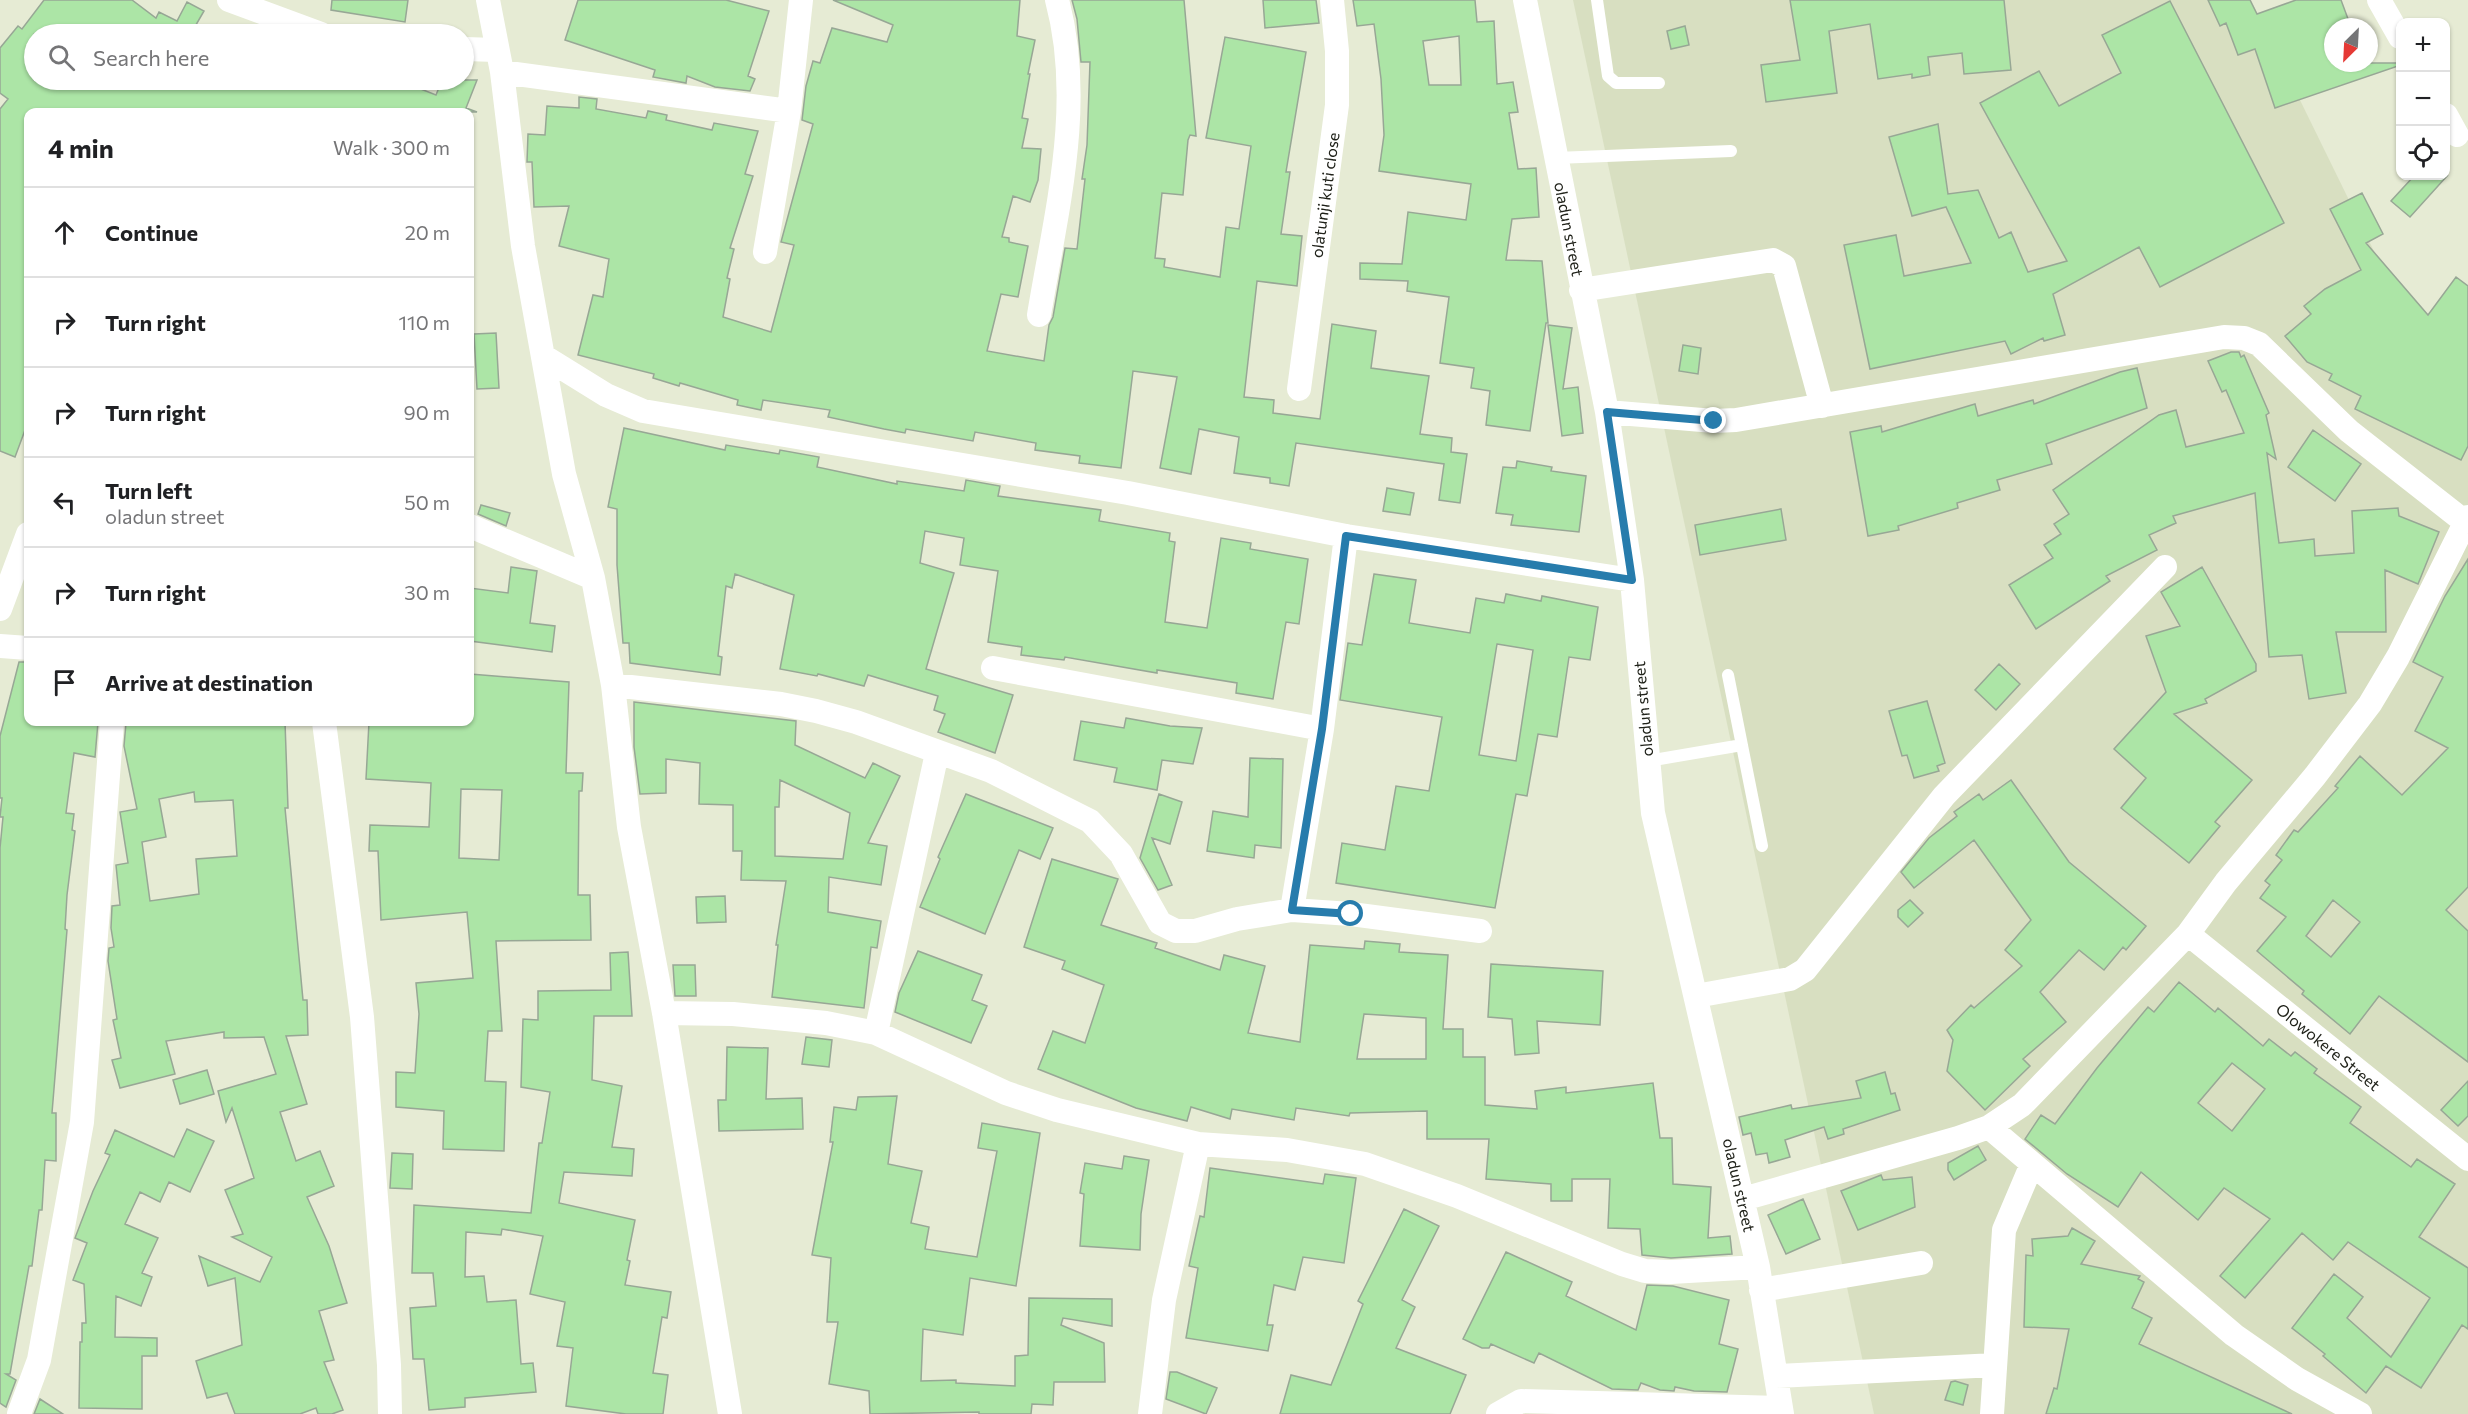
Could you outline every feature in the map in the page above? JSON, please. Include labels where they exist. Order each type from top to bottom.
[{"type":"street","points":[[229,0],[294,24]]},
{"type":"street","points":[[488,0],[499,61],[523,246],[564,474],[593,578],[613,685],[629,827],[664,1012],[730,1414]]},
{"type":"street","points":[[765,252],[789,111],[801,0]]},
{"type":"street","points":[[1038,315],[1068,126],[1069,96],[1057,0]]},
{"type":"street","name":"olatunji kuti close","points":[[1299,389],[1337,105],[1337,51],[1332,0]]},
{"type":"street","name":"oladun street","points":[[1526,0],[1581,290],[1607,412],[1632,580],[1653,813],[1743,1199],[1760,1279],[1782,1411]]},
{"type":"street","points":[[2379,0],[2396,30]]},
{"type":"street","points":[[474,52],[499,61],[789,111]]},
{"type":"street","points":[[1581,290],[1773,260],[1784,266],[1822,406]]},
{"type":"street","points":[[1607,412],[1714,421],[1756,417],[2224,337],[2244,338],[2259,344],[2349,431],[2466,520],[2398,657],[2370,704],[2315,776],[2226,882],[2188,934],[2022,1105],[1989,1127],[1743,1199]]},
{"type":"street","points":[[543,357],[606,395],[643,411],[1128,493],[1346,536],[1632,580]]},
{"type":"street","points":[[474,527],[593,578]]},
{"type":"street","points":[[1292,910],[1322,729],[1346,536]]},
{"type":"street","points":[[0,609],[24,545]]},
{"type":"street","points":[[1696,996],[1790,979],[1805,969],[1944,796],[2165,567]]},
{"type":"street","points":[[0,646],[24,648]]},
{"type":"street","points":[[993,668],[1322,729]]},
{"type":"street","points":[[613,685],[781,704],[856,722],[991,771],[1090,821],[1121,854],[1160,923],[1176,931],[1195,931],[1237,919],[1292,910],[1351,914],[1480,931]]},
{"type":"street","points":[[19,1414],[39,1360],[82,1122],[112,726]]},
{"type":"street","points":[[325,726],[362,1017],[389,1365],[390,1414]]},
{"type":"street","points":[[876,1033],[937,753]]},
{"type":"street","name":"Olowokere Street","points":[[2188,934],[2468,1159]]},
{"type":"street","points":[[664,1012],[826,1023],[876,1033],[1006,1093],[1057,1110],[1198,1144],[1287,1150],[1365,1164],[1457,1196],[1622,1264],[1645,1271],[1760,1279],[1921,1263]]},
{"type":"street","points":[[1989,1127],[2234,1335],[2297,1379],[2360,1414]]},
{"type":"street","points":[[1150,1414],[1164,1300],[1198,1144]]},
{"type":"street","points":[[1992,1414],[2004,1230],[2032,1164]]},
{"type":"street","points":[[1776,1376],[1995,1365]]},
{"type":"street","points":[[1498,1414],[1521,1401],[1782,1411]]},
{"type":"lane","points":[[1597,0],[1608,76],[1616,83],[1659,83]]},
{"type":"lane","points":[[1556,158],[1731,151]]},
{"type":"lane","points":[[1728,675],[1762,846]]},
{"type":"lane","points":[[1648,761],[1742,745]]},
{"type":"shaded area","points":[[1573,0],[2251,0],[2468,443],[2468,1414],[1874,1414]]},
{"type":"building","points":[[44,0],[132,0],[156,18],[159,12],[177,21],[187,2],[204,11],[196,24],[26,24]]},
{"type":"building","points":[[332,0],[408,0],[405,22],[331,10]]},
{"type":"building","points":[[578,0],[726,0],[769,11],[748,76],[755,79],[750,91],[715,87],[687,76],[686,83],[653,77],[655,70],[565,40]]},
{"type":"building","points":[[833,0],[1020,0],[1017,36],[1035,40],[1022,118],[1028,119],[1022,148],[1041,149],[1038,180],[1030,202],[1013,196],[1002,237],[1009,238],[1009,242],[1028,246],[1018,297],[1001,294],[987,351],[1044,361],[1065,248],[1077,249],[1085,179],[1082,179],[1087,145],[1090,62],[1081,62],[1077,19],[1072,0],[1184,0],[1196,136],[1190,135],[1188,140],[1183,195],[1162,193],[1155,258],[1165,259],[1164,267],[1220,277],[1226,227],[1239,229],[1251,146],[1206,138],[1225,37],[1306,52],[1286,172],[1290,172],[1281,234],[1302,236],[1297,286],[1257,281],[1244,397],[1274,400],[1273,413],[1320,419],[1332,324],[1376,331],[1371,368],[1429,376],[1420,434],[1452,438],[1451,452],[1467,454],[1460,503],[1439,500],[1444,464],[1296,443],[1289,486],[1270,483],[1270,478],[1234,473],[1239,437],[1199,429],[1191,474],[1160,468],[1177,377],[1133,371],[1121,468],[1079,463],[1080,456],[1035,450],[1036,443],[975,432],[973,441],[906,429],[905,433],[828,417],[830,410],[763,400],[761,410],[737,405],[738,400],[680,383],[679,386],[653,378],[654,374],[578,355],[593,295],[603,297],[609,259],[559,246],[569,206],[534,207],[532,162],[527,162],[528,134],[545,135],[547,106],[579,108],[579,97],[597,99],[596,109],[646,118],[648,111],[667,115],[666,120],[712,130],[714,123],[758,131],[745,174],[753,176],[730,248],[734,249],[727,278],[730,279],[723,317],[771,332],[794,245],[781,242],[813,124],[802,120],[806,86],[813,61],[820,63],[832,28],[887,42],[893,25]]},
{"type":"building","points":[[1263,0],[1316,0],[1319,23],[1265,28]]},
{"type":"building","points":[[1353,0],[1475,0],[1477,22],[1494,21],[1497,84],[1513,82],[1518,112],[1509,113],[1518,169],[1536,168],[1539,217],[1512,219],[1506,260],[1542,261],[1548,323],[1546,323],[1530,431],[1486,425],[1490,391],[1471,388],[1474,368],[1440,363],[1449,297],[1407,291],[1408,281],[1360,279],[1360,263],[1402,264],[1408,212],[1466,220],[1471,184],[1379,171],[1384,135],[1381,79],[1374,24],[1357,26]],"holes":[[[1459,36],[1461,85],[1429,85],[1423,41]]]},
{"type":"building","points":[[1790,0],[2004,0],[2011,70],[1964,74],[1962,53],[1928,57],[1930,75],[1912,78],[1912,74],[1878,79],[1870,24],[1829,31],[1837,93],[1766,102],[1761,65],[1800,60]]},
{"type":"building","points":[[2208,0],[2250,0],[2257,14],[2296,0],[2341,0],[2348,18],[2324,18],[2324,72],[2378,72],[2378,63],[2396,63],[2396,67],[2275,108],[2255,49],[2238,55],[2226,23],[2220,26]]},
{"type":"building","points":[[2170,1],[2284,223],[2160,287],[2139,247],[2053,294],[2065,335],[2044,341],[2043,338],[2011,354],[2005,341],[1870,369],[1844,245],[1896,235],[1904,276],[1971,263],[1946,207],[1912,216],[1889,137],[1938,124],[1948,194],[1978,190],[1999,238],[2011,232],[2028,272],[2067,261],[1980,103],[2039,71],[2059,106],[2121,73],[2102,35]]},
{"type":"building","points":[[18,26],[22,29],[24,26],[24,90],[423,90],[436,95],[438,90],[473,90],[466,108],[24,108],[24,433],[15,457],[0,451],[0,109],[8,99],[0,93],[0,48]]},
{"type":"building","points":[[1685,26],[1689,45],[1671,49],[1667,31]]},
{"type":"building","points":[[2410,180],[2443,180],[2410,217],[2391,201]]},
{"type":"building","points":[[2362,193],[2383,234],[2366,243],[2428,315],[2456,277],[2468,286],[2468,446],[2461,460],[2355,409],[2361,396],[2329,380],[2332,374],[2307,362],[2285,336],[2311,314],[2304,306],[2325,289],[2361,270],[2330,209]]},
{"type":"building","points":[[1548,325],[1572,328],[1563,389],[1578,387],[1583,433],[1562,436]]},
{"type":"building","points":[[496,333],[499,388],[477,389],[474,334]]},
{"type":"building","points":[[1683,345],[1701,348],[1698,374],[1679,371]]},
{"type":"building","points":[[2231,352],[2239,352],[2241,357],[2244,355],[2269,413],[2266,415],[2276,459],[2267,453],[2279,543],[2314,539],[2315,556],[2354,553],[2352,511],[2398,508],[2399,516],[2439,532],[2418,584],[2385,570],[2386,632],[2336,632],[2346,693],[2309,699],[2302,655],[2269,657],[2255,493],[2173,516],[2176,523],[2149,535],[2157,550],[2106,576],[2110,581],[2036,629],[2009,585],[2053,558],[2044,545],[2061,534],[2054,524],[2069,514],[2053,490],[2159,415],[2176,410],[2186,447],[2244,433],[2226,390],[2222,392],[2208,361]]},
{"type":"building","points":[[2137,368],[2147,408],[2046,444],[2052,464],[1997,480],[2000,490],[1957,503],[1958,508],[1898,526],[1899,530],[1868,536],[1850,432],[1881,426],[1882,432],[1975,404],[1978,416],[2033,400],[2034,404],[2120,372]]},
{"type":"building","points":[[624,428],[725,450],[726,445],[779,454],[780,450],[819,457],[817,467],[897,484],[897,481],[964,491],[966,480],[1000,486],[998,496],[1101,510],[1099,521],[1170,533],[1169,541],[1175,542],[1165,622],[1207,628],[1221,538],[1251,543],[1250,549],[1308,559],[1299,624],[1286,622],[1273,699],[1236,693],[1237,683],[1157,670],[1157,673],[1065,657],[1064,660],[1021,655],[1022,647],[988,642],[998,571],[960,565],[964,538],[925,531],[920,563],[954,573],[926,669],[1013,695],[995,753],[938,732],[945,714],[934,710],[938,696],[868,675],[864,686],[818,674],[817,676],[780,669],[794,595],[735,574],[732,588],[726,586],[718,656],[722,657],[720,675],[630,663],[629,643],[623,643],[617,565],[617,509],[608,507]]},
{"type":"building","points":[[2313,430],[2361,464],[2335,501],[2288,467]]},
{"type":"building","points":[[1517,461],[1552,467],[1551,471],[1586,476],[1579,532],[1511,525],[1513,515],[1496,513],[1503,467],[1516,468]]},
{"type":"building","points":[[1387,488],[1414,493],[1410,515],[1383,511]]},
{"type":"building","points":[[481,505],[510,513],[506,526],[478,514]]},
{"type":"building","points":[[1781,509],[1786,540],[1700,555],[1695,525]]},
{"type":"building","points":[[2468,559],[2468,887],[2446,910],[2468,931],[2468,1062],[2379,996],[2350,1034],[2302,994],[2304,991],[2257,951],[2286,917],[2260,898],[2270,885],[2265,881],[2282,860],[2276,855],[2294,830],[2298,832],[2338,788],[2335,786],[2360,756],[2402,795],[2448,748],[2415,731],[2443,677],[2413,662],[2445,596]],"holes":[[[2333,900],[2360,922],[2331,957],[2306,936]]]},
{"type":"building","points":[[511,567],[537,571],[530,623],[555,626],[552,652],[474,642],[474,589],[508,593]]},
{"type":"building","points":[[2202,567],[2256,664],[2256,671],[2205,699],[2207,703],[2174,714],[2252,780],[2215,822],[2220,826],[2189,863],[2121,808],[2146,778],[2114,749],[2166,692],[2146,636],[2180,626],[2161,592]]},
{"type":"building","points":[[1374,574],[1416,580],[1409,623],[1470,633],[1476,598],[1504,603],[1506,594],[1541,601],[1542,596],[1598,607],[1590,660],[1569,657],[1557,737],[1538,734],[1527,796],[1516,794],[1495,908],[1336,883],[1342,843],[1385,850],[1396,786],[1429,791],[1442,717],[1340,700],[1348,643],[1362,645]],"holes":[[[1497,644],[1533,650],[1516,761],[1479,755]]]},
{"type":"building","points":[[19,662],[24,662],[24,726],[98,726],[95,757],[74,753],[66,813],[74,814],[72,830],[75,831],[67,895],[65,929],[67,930],[52,1113],[56,1113],[56,1161],[45,1160],[42,1210],[39,1210],[32,1266],[29,1266],[10,1374],[6,1374],[16,1380],[6,1407],[0,1403],[0,848],[3,817],[0,817],[2,798],[0,798],[0,736]]},
{"type":"building","points":[[1999,664],[2020,684],[1996,710],[1975,690]]},
{"type":"building","points":[[474,674],[569,682],[566,773],[583,773],[582,791],[579,791],[578,895],[590,895],[591,940],[496,941],[502,1031],[488,1031],[485,1081],[506,1082],[504,1151],[443,1149],[444,1111],[396,1107],[396,1072],[415,1073],[419,1014],[416,983],[473,978],[467,912],[381,920],[378,851],[369,851],[370,825],[429,827],[431,783],[366,779],[369,726],[474,726]],"holes":[[[461,789],[502,790],[499,860],[459,858]]]},
{"type":"building","points":[[1927,701],[1945,763],[1937,766],[1939,771],[1914,778],[1907,755],[1902,756],[1889,711]]},
{"type":"building","points":[[634,702],[796,721],[795,745],[865,778],[873,763],[900,776],[868,843],[887,846],[881,885],[829,877],[828,912],[881,921],[877,948],[871,947],[864,1008],[772,997],[778,945],[776,945],[786,881],[741,880],[742,851],[733,851],[733,805],[699,804],[700,763],[666,759],[666,793],[640,794],[634,747]],"holes":[[[780,780],[850,813],[843,859],[775,856],[775,807],[779,807]]]},
{"type":"building","points":[[1126,718],[1170,726],[1202,728],[1193,764],[1162,760],[1157,790],[1114,782],[1117,768],[1074,760],[1081,721],[1124,728]]},
{"type":"building","points":[[126,726],[285,726],[288,808],[285,808],[303,1000],[307,1000],[308,1035],[286,1036],[307,1104],[280,1112],[296,1161],[320,1151],[334,1186],[307,1197],[329,1246],[347,1303],[319,1311],[334,1360],[324,1362],[343,1410],[332,1414],[318,1414],[316,1408],[300,1414],[235,1414],[227,1393],[207,1398],[196,1361],[242,1345],[235,1278],[208,1286],[199,1256],[260,1282],[272,1257],[232,1237],[243,1234],[225,1190],[254,1178],[232,1108],[226,1122],[218,1091],[276,1074],[264,1037],[224,1038],[224,1032],[166,1041],[175,1074],[120,1088],[112,1060],[121,1058],[113,1020],[117,1019],[108,961],[109,948],[114,947],[111,928],[112,906],[120,905],[116,865],[128,863],[120,812],[137,809],[124,746]],"holes":[[[194,792],[195,802],[233,800],[237,856],[196,859],[199,894],[150,901],[142,842],[166,837],[159,799]]]},
{"type":"building","points":[[1250,758],[1283,759],[1281,848],[1255,845],[1254,858],[1207,851],[1213,811],[1248,817]]},
{"type":"building","points":[[2011,780],[2069,862],[2146,926],[2126,950],[2123,947],[2104,970],[2079,950],[2040,992],[2066,1022],[2023,1059],[2030,1066],[1985,1110],[1947,1071],[1953,1040],[1947,1030],[1971,1005],[1974,1008],[2022,966],[2005,950],[2031,920],[1974,840],[1914,888],[1901,872],[1929,838],[1957,816],[1954,812],[1979,794],[1983,800]]},
{"type":"building","points":[[966,794],[1053,828],[1040,859],[1019,850],[985,934],[920,907],[940,859],[938,857]]},
{"type":"building","points":[[1159,794],[1182,802],[1170,844],[1152,838],[1172,885],[1158,890],[1140,858]]},
{"type":"building","points":[[1052,859],[1118,879],[1101,925],[1157,943],[1155,948],[1220,970],[1224,955],[1265,966],[1248,1033],[1300,1042],[1310,945],[1364,949],[1365,941],[1400,944],[1399,952],[1448,955],[1443,1029],[1463,1029],[1463,1057],[1485,1057],[1485,1105],[1537,1109],[1535,1091],[1566,1087],[1566,1093],[1653,1083],[1660,1138],[1672,1138],[1673,1184],[1711,1187],[1708,1238],[1730,1236],[1732,1254],[1671,1258],[1642,1255],[1640,1229],[1608,1228],[1610,1179],[1572,1179],[1572,1201],[1551,1201],[1551,1184],[1486,1179],[1489,1139],[1427,1139],[1427,1111],[1350,1113],[1349,1116],[1296,1108],[1294,1120],[1232,1109],[1230,1119],[1191,1107],[1187,1121],[1136,1108],[1038,1069],[1053,1031],[1085,1043],[1104,985],[1062,969],[1065,961],[1024,947]],"holes":[[[1364,1014],[1426,1018],[1426,1059],[1357,1059]]]},
{"type":"building","points":[[725,896],[726,922],[697,923],[696,897]]},
{"type":"building","points":[[1910,900],[1923,913],[1908,927],[1898,917],[1898,910]]},
{"type":"building","points":[[918,951],[982,975],[972,1000],[987,1006],[971,1043],[895,1012],[899,993]]},
{"type":"building","points":[[628,952],[632,1016],[594,1016],[592,1080],[622,1086],[612,1147],[634,1149],[632,1176],[564,1172],[559,1203],[635,1220],[627,1260],[630,1261],[625,1285],[671,1292],[667,1318],[662,1317],[653,1373],[668,1375],[663,1414],[626,1414],[566,1406],[573,1348],[557,1346],[565,1302],[530,1294],[543,1236],[502,1229],[501,1235],[466,1232],[465,1277],[484,1276],[487,1302],[516,1300],[521,1364],[533,1363],[536,1392],[465,1398],[465,1407],[429,1410],[424,1359],[413,1359],[410,1308],[436,1306],[433,1273],[412,1273],[414,1205],[531,1213],[539,1143],[542,1143],[550,1092],[521,1087],[523,1019],[538,1020],[538,991],[611,990],[610,953]]},
{"type":"building","points":[[1491,964],[1603,971],[1600,1025],[1537,1021],[1539,1053],[1515,1055],[1512,1019],[1488,1017]]},
{"type":"building","points":[[673,965],[695,965],[696,996],[675,996]]},
{"type":"building","points":[[2179,982],[2215,1012],[2218,1008],[2263,1046],[2269,1039],[2291,1056],[2295,1052],[2317,1069],[2314,1073],[2361,1107],[2350,1123],[2411,1167],[2417,1159],[2455,1184],[2419,1237],[2468,1268],[2468,1329],[2462,1325],[2421,1388],[2386,1366],[2366,1393],[2323,1356],[2325,1354],[2292,1328],[2334,1274],[2363,1297],[2347,1318],[2391,1357],[2430,1298],[2348,1242],[2333,1260],[2302,1233],[2245,1298],[2220,1276],[2270,1219],[2224,1188],[2198,1220],[2141,1172],[2118,1207],[2067,1174],[2025,1139],[2041,1115],[2055,1124],[2097,1068],[2148,1007],[2154,1012]],"holes":[[[2232,1063],[2265,1089],[2232,1131],[2198,1103]]]},
{"type":"building","points":[[806,1037],[832,1040],[829,1067],[802,1064]]},
{"type":"building","points":[[727,1047],[768,1048],[766,1099],[802,1098],[803,1129],[719,1131],[718,1100],[726,1100]]},
{"type":"building","points":[[207,1070],[214,1094],[180,1104],[173,1080]]},
{"type":"building","points":[[1885,1072],[1891,1094],[1895,1093],[1900,1110],[1843,1129],[1844,1134],[1828,1139],[1824,1127],[1785,1140],[1790,1157],[1769,1163],[1767,1153],[1756,1155],[1751,1133],[1743,1135],[1739,1117],[1791,1105],[1792,1109],[1861,1098],[1856,1081]]},
{"type":"building","points":[[2468,1081],[2468,1116],[2458,1126],[2441,1110]]},
{"type":"building","points":[[897,1096],[888,1164],[922,1171],[911,1223],[929,1227],[925,1249],[977,1257],[997,1151],[978,1148],[982,1123],[1040,1133],[1016,1286],[970,1278],[963,1335],[923,1329],[921,1381],[956,1380],[956,1383],[1015,1386],[1015,1356],[1028,1355],[1029,1298],[1112,1299],[1112,1326],[1063,1318],[1061,1325],[1104,1343],[1105,1382],[1054,1382],[1053,1405],[1032,1404],[1031,1414],[979,1414],[979,1412],[870,1414],[869,1391],[829,1384],[838,1322],[827,1322],[831,1258],[812,1255],[833,1142],[830,1142],[834,1107],[856,1110],[858,1097]]},
{"type":"building","points":[[187,1129],[214,1141],[190,1192],[169,1182],[160,1202],[140,1192],[125,1224],[158,1238],[142,1273],[152,1277],[141,1306],[116,1296],[115,1337],[157,1338],[157,1356],[142,1356],[142,1409],[79,1408],[80,1342],[82,1342],[82,1323],[86,1323],[84,1284],[73,1280],[87,1243],[75,1238],[110,1155],[105,1153],[115,1130],[174,1157]]},
{"type":"building","points":[[1978,1146],[1986,1160],[1954,1180],[1948,1170],[1948,1163]]},
{"type":"building","points":[[392,1153],[413,1154],[412,1189],[390,1188]]},
{"type":"building","points":[[1124,1156],[1149,1160],[1141,1214],[1140,1250],[1080,1246],[1084,1194],[1080,1193],[1085,1163],[1122,1169]]},
{"type":"building","points":[[1210,1168],[1323,1184],[1325,1174],[1356,1178],[1344,1263],[1303,1257],[1295,1290],[1274,1285],[1267,1325],[1273,1325],[1268,1351],[1186,1338],[1198,1268],[1189,1266],[1200,1216],[1204,1217]]},
{"type":"building","points":[[1881,1175],[1883,1180],[1912,1177],[1915,1207],[1858,1230],[1841,1191]]},
{"type":"building","points":[[1803,1199],[1820,1239],[1786,1254],[1768,1215]]},
{"type":"building","points":[[1404,1209],[1439,1226],[1402,1300],[1415,1307],[1396,1348],[1466,1375],[1450,1414],[1280,1414],[1291,1375],[1331,1385],[1363,1304],[1358,1301]]},
{"type":"building","points":[[2072,1228],[2095,1241],[2081,1264],[2140,1276],[2138,1279],[2144,1282],[2132,1308],[2152,1318],[2139,1344],[2292,1414],[2046,1414],[2054,1388],[2057,1389],[2069,1329],[2024,1327],[2026,1255],[2033,1256],[2032,1239],[2068,1236]]},
{"type":"building","points":[[1506,1252],[1572,1282],[1566,1296],[1636,1330],[1647,1285],[1673,1286],[1729,1300],[1719,1344],[1738,1349],[1727,1392],[1694,1391],[1675,1387],[1674,1391],[1660,1390],[1641,1383],[1638,1390],[1612,1389],[1539,1353],[1534,1363],[1491,1344],[1489,1348],[1482,1348],[1463,1339]]},
{"type":"building","points":[[1170,1372],[1177,1372],[1217,1388],[1206,1414],[1166,1399]]},
{"type":"building","points":[[1951,1382],[1968,1385],[1963,1405],[1945,1400]]},
{"type":"building","points":[[40,1399],[63,1414],[34,1414]]},
{"type":"route","points":[[1351,914],[1292,910],[1322,729],[1346,536],[1632,580],[1607,412],[1714,421]]}]
